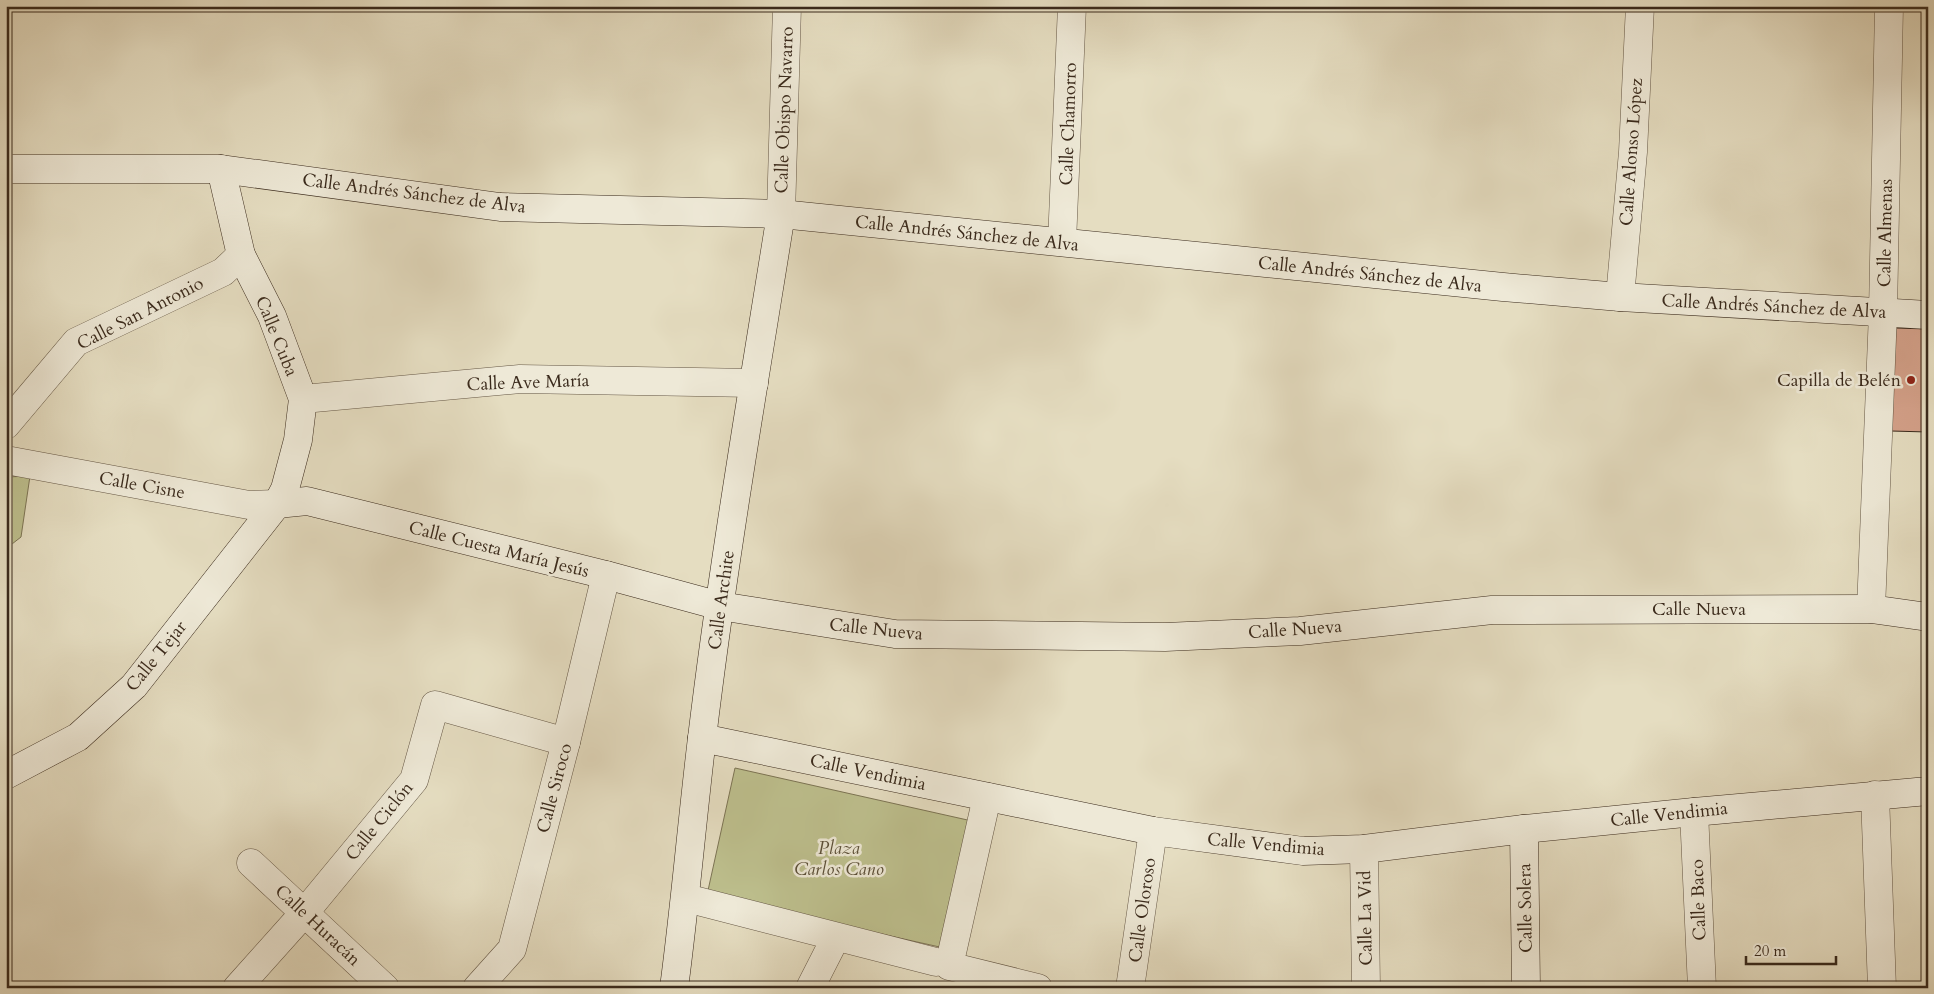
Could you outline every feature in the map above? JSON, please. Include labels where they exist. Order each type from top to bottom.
[{"type":"street","name":"Calle Obispo Navarro","points":[[781,214],[787,6]]},
{"type":"street","name":"Calle Chamorro","points":[[1062,242],[1072,6]]},
{"type":"street","name":"Calle Alonso López","points":[[1620,297],[1633,152],[1640,6]]},
{"type":"street","name":"Calle Almenas","points":[[1872,609],[1884,313],[1889,6]]},
{"type":"street","name":"Calle Andrés Sánchez de Alva","points":[[6,169],[221,169],[500,207],[781,214],[1503,287],[1620,297],[1928,315]]},
{"type":"street","name":"Calle Cuba","points":[[221,169],[241,255],[272,316],[303,399],[298,440],[285,490],[277,504]]},
{"type":"street","name":"Calle Archite","points":[[674,988],[686,898],[702,738],[720,606],[781,214]]},
{"type":"street","name":"Calle San Antonio","points":[[6,425],[76,342],[223,272],[241,255]]},
{"type":"street","name":"Calle Ave María","points":[[303,399],[520,379],[754,383]]},
{"type":"street","name":"Calle Cisne","points":[[6,460],[250,505],[277,504]]},
{"type":"street","name":"Calle Cuesta María Jesús","points":[[277,504],[307,501],[606,575],[720,606]]},
{"type":"street","name":"Calle Tejar","points":[[6,775],[78,737],[134,686],[277,504]]},
{"type":"street","name":"Calle Siroco","points":[[477,988],[512,949],[566,742],[606,575]]},
{"type":"street","name":"Calle Nueva","points":[[720,606],[895,634],[1165,637],[1300,631],[1492,610],[1872,609],[1928,617]]},
{"type":"street","name":"Calle Ciclón","points":[[305,912],[414,780],[435,705],[566,742]]},
{"type":"street","name":"Calle Vendimia","points":[[702,738],[1153,831],[1303,851],[1364,849],[1524,829],[1875,794],[1928,791]]},
{"type":"street","points":[[1875,794],[1882,988]]},
{"type":"street","points":[[942,964],[987,797]]},
{"type":"street","name":"Calle Baco","points":[[1694,812],[1702,988]]},
{"type":"street","name":"Calle Solera","points":[[1524,829],[1526,988]]},
{"type":"street","name":"Calle Oloroso","points":[[1130,988],[1153,831]]},
{"type":"street","name":"Calle La Vid","points":[[1364,849],[1366,988]]},
{"type":"street","name":"Calle Huracán","points":[[251,863],[385,988]]},
{"type":"street","points":[[686,898],[1038,988]]},
{"type":"street","points":[[238,988],[305,912]]},
{"type":"street","points":[[810,988],[836,937]]},
{"type":"green space","points":[[30,476],[21,537],[12,544],[6,536],[6,477]]},
{"type":"green space","name":"Plaza Carlos Cano","points":[[735,768],[972,821],[944,948],[707,895]]},
{"type":"building","name":"Capilla de Belén","points":[[1896,328],[1928,329],[1928,432],[1891,431]]},
{"type":"place","name":"Capilla de Belén","points":[[1911,380]]}]
